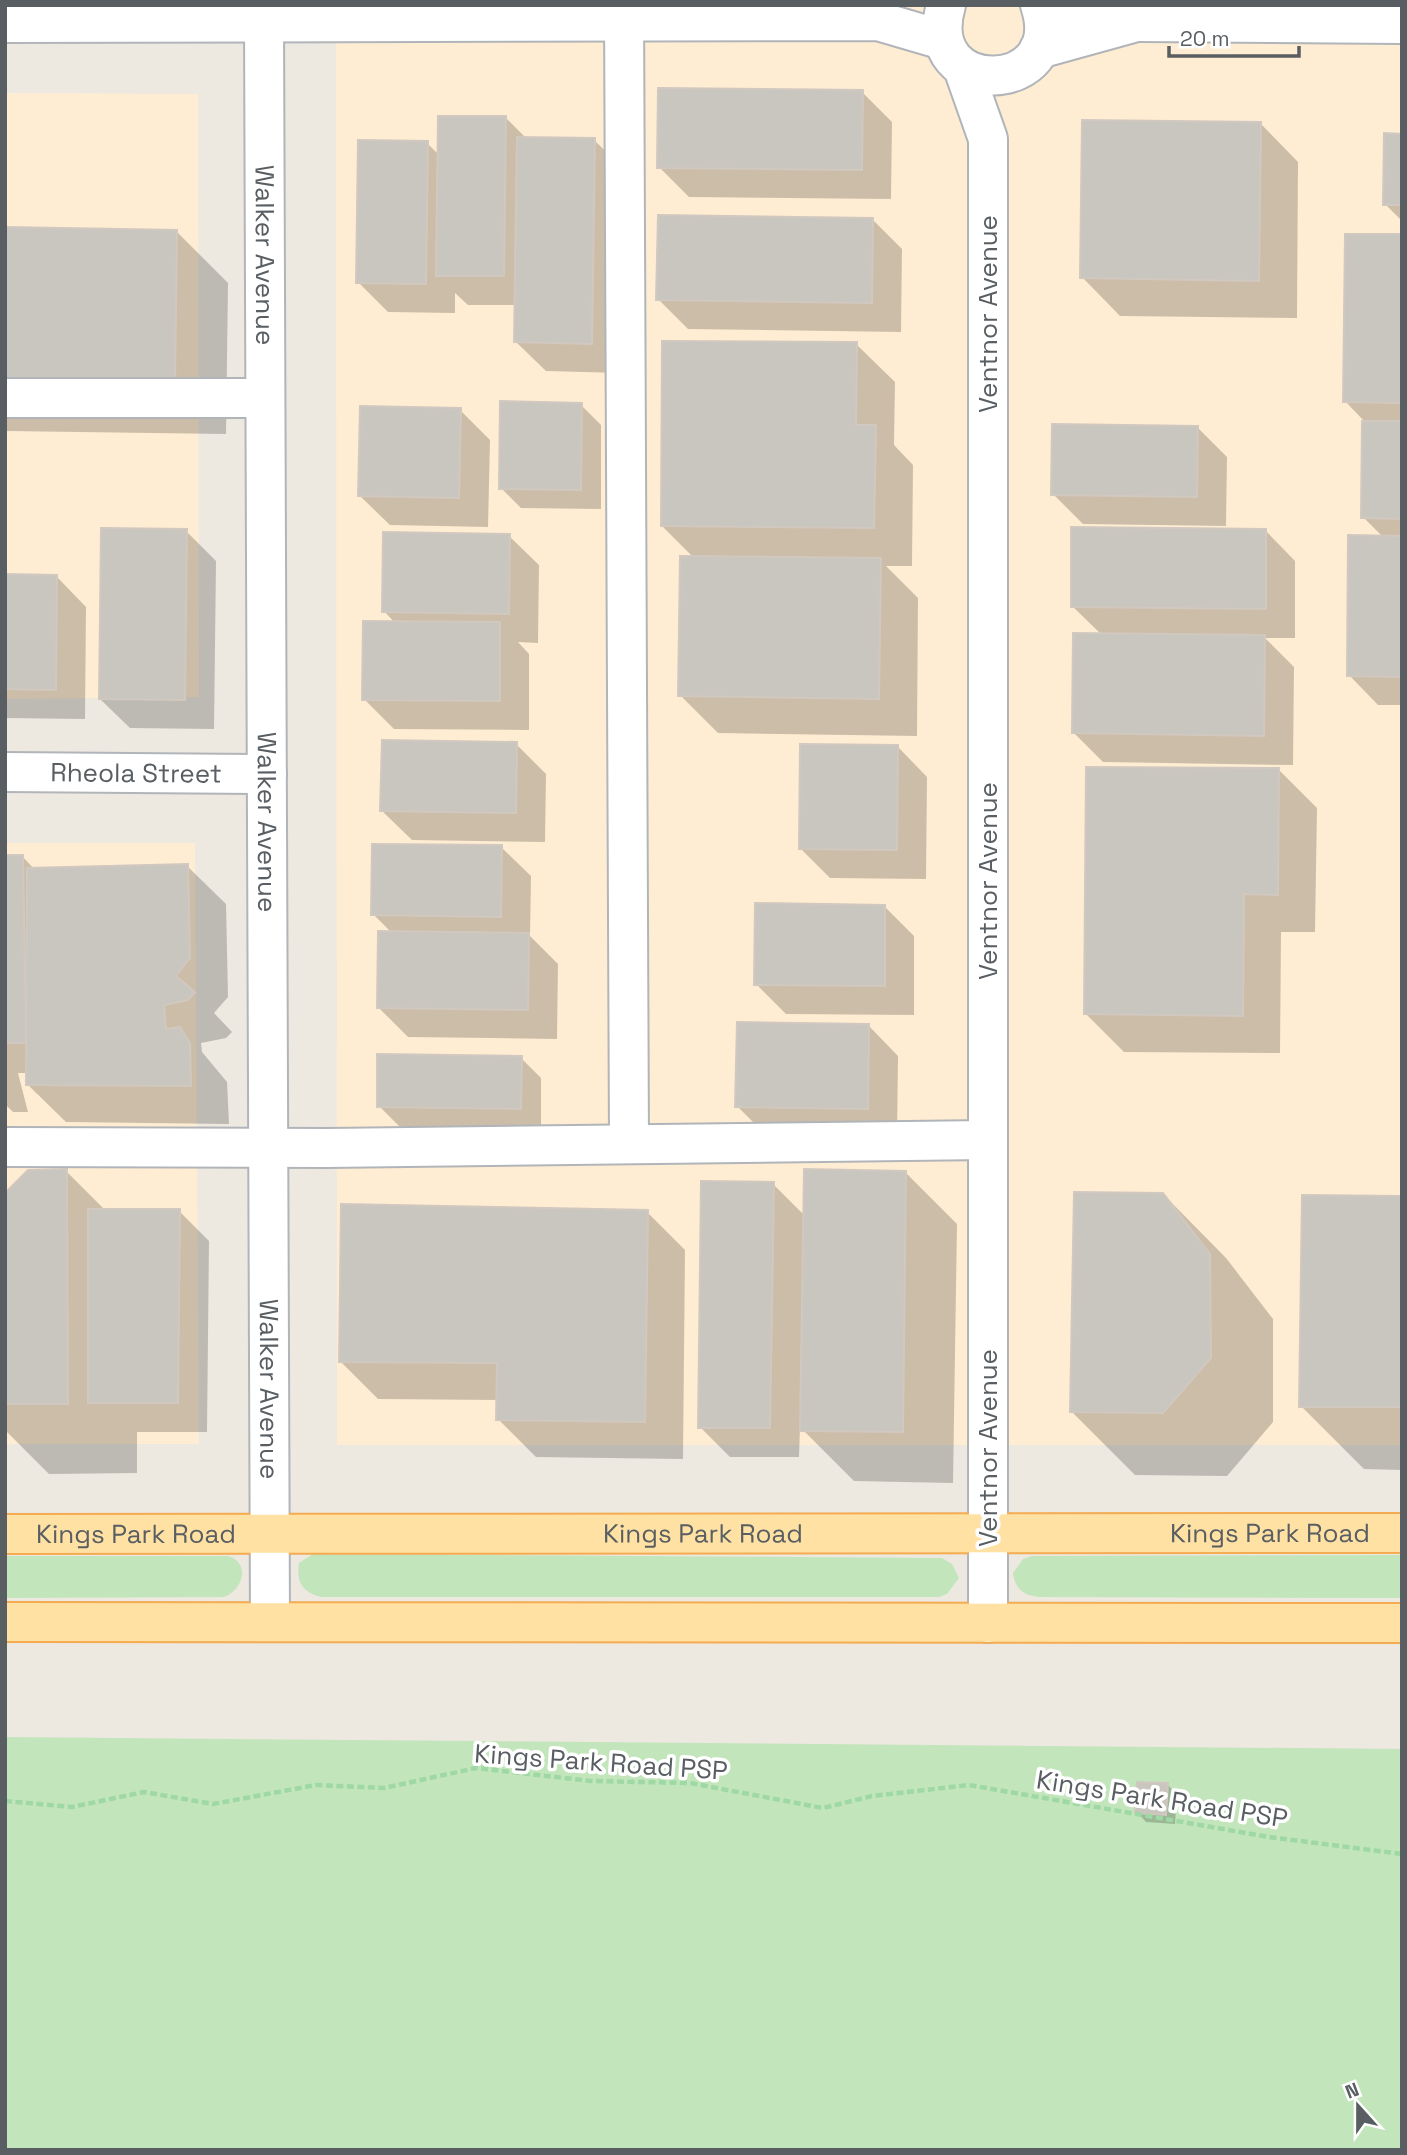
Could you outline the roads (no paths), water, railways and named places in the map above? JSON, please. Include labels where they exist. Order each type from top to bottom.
[{"type":"main road","name":"Kings Park Road","points":[[5,1535],[1402,1533]]},
{"type":"main road","points":[[5,1622],[1402,1623]]},
{"type":"street","points":[[878,21],[918,5]]},
{"type":"street","name":"Ventnor Avenue","points":[[988,139],[1026,61],[1044,32],[1040,5]]},
{"type":"street","points":[[1058,5],[1138,22],[1304,14],[1402,24]]},
{"type":"street","points":[[624,13],[629,1144]]},
{"type":"street","points":[[5,23],[264,22],[624,13],[878,21],[951,38],[978,76],[996,77],[1026,61],[1138,22]]},
{"type":"street","name":"Walker Avenue","points":[[264,22],[270,1622]]},
{"type":"street","name":"Ventnor Avenue","points":[[951,38],[988,139],[988,1623]]},
{"type":"street","points":[[5,398],[265,398]]},
{"type":"street","name":"Rheola Street","points":[[5,772],[267,774]]},
{"type":"street","points":[[5,1147],[268,1148],[988,1140]]}]
